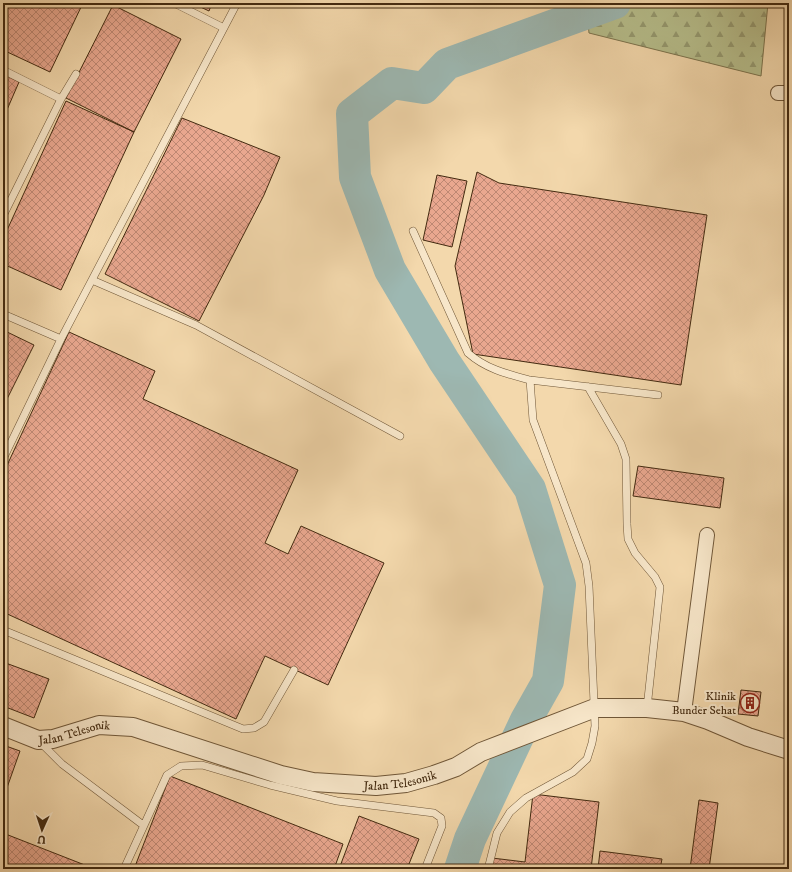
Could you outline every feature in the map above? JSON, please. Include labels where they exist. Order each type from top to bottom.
[{"type":"street","points":[[684,712],[707,535]]},
{"type":"street","name":"Jalan Telesonik","points":[[3,726],[38,740],[53,739],[99,724],[117,725],[133,728],[281,775],[313,782],[376,786],[406,783],[434,775],[456,767],[481,752],[568,717],[595,708],[647,708],[684,712],[708,720],[748,737],[789,750]]},
{"type":"lane","points":[[174,3],[224,28]]},
{"type":"lane","points":[[3,460],[61,339],[237,3]]},
{"type":"lane","points":[[3,70],[61,99]]},
{"type":"lane","points":[[3,216],[61,99],[76,74]]},
{"type":"lane","points":[[413,231],[468,353],[478,362],[499,371],[530,380],[658,395]]},
{"type":"lane","points":[[92,280],[196,325],[400,436]]},
{"type":"lane","points":[[3,314],[61,339]]},
{"type":"lane","points":[[488,869],[497,833],[510,812],[526,798],[573,772],[587,759],[595,726],[589,586],[586,562],[533,420],[530,380]]},
{"type":"lane","points":[[588,387],[621,444],[626,459],[628,539],[636,553],[655,576],[660,587],[647,708]]},
{"type":"lane","points":[[3,630],[243,728],[254,728],[264,722],[294,670]]},
{"type":"lane","points":[[38,740],[62,764],[144,825]]},
{"type":"lane","points":[[124,869],[168,775],[181,766],[202,765],[270,785],[338,800],[434,813],[441,818],[442,826],[425,869]]},
{"type":"green space","points":[[586,3],[768,3],[761,76],[589,33]]},
{"type":"building","points":[[3,3],[83,3],[50,72],[3,50]]},
{"type":"building","points":[[192,3],[212,3],[209,11]]},
{"type":"building","points":[[113,5],[181,39],[134,132],[66,98]]},
{"type":"building","points":[[3,74],[19,82],[3,119]]},
{"type":"building","points":[[66,101],[134,132],[61,290],[3,264],[3,239]]},
{"type":"building","points":[[182,118],[280,157],[264,195],[199,321],[105,274]]},
{"type":"building","points":[[477,172],[499,183],[707,215],[681,385],[473,354],[455,266]]},
{"type":"building","points":[[437,175],[467,181],[452,247],[423,240]]},
{"type":"building","points":[[3,330],[34,345],[3,407]]},
{"type":"building","points":[[69,332],[155,371],[143,399],[298,470],[265,543],[288,554],[301,526],[384,563],[328,685],[265,656],[236,719],[3,612],[3,474]]},
{"type":"building","points":[[638,466],[724,478],[720,508],[633,496]]},
{"type":"building","points":[[3,662],[49,679],[34,718],[3,706]]},
{"type":"building","name":"Klinik Bunder Sehat","points":[[741,690],[761,692],[758,716],[738,714]]},
{"type":"building","points":[[3,745],[20,751],[3,799]]},
{"type":"building","points":[[170,776],[343,844],[334,869],[134,869]]},
{"type":"building","points":[[533,794],[599,802],[591,869],[490,869],[492,858],[525,862]]},
{"type":"building","points":[[699,800],[718,803],[709,869],[690,869]]},
{"type":"building","points":[[359,816],[419,839],[407,869],[339,869]]},
{"type":"building","points":[[3,833],[95,869],[3,869]]},
{"type":"building","points":[[600,851],[662,859],[660,869],[598,869]]},
{"type":"waterway","points":[[460,869],[470,839],[526,720],[548,681],[560,585],[530,489],[444,361],[390,270],[355,177],[352,114],[392,83],[424,88],[447,64],[615,3]]},
{"type":"place","name":"Klinik Bunder Sehat","points":[[750,703]]}]
